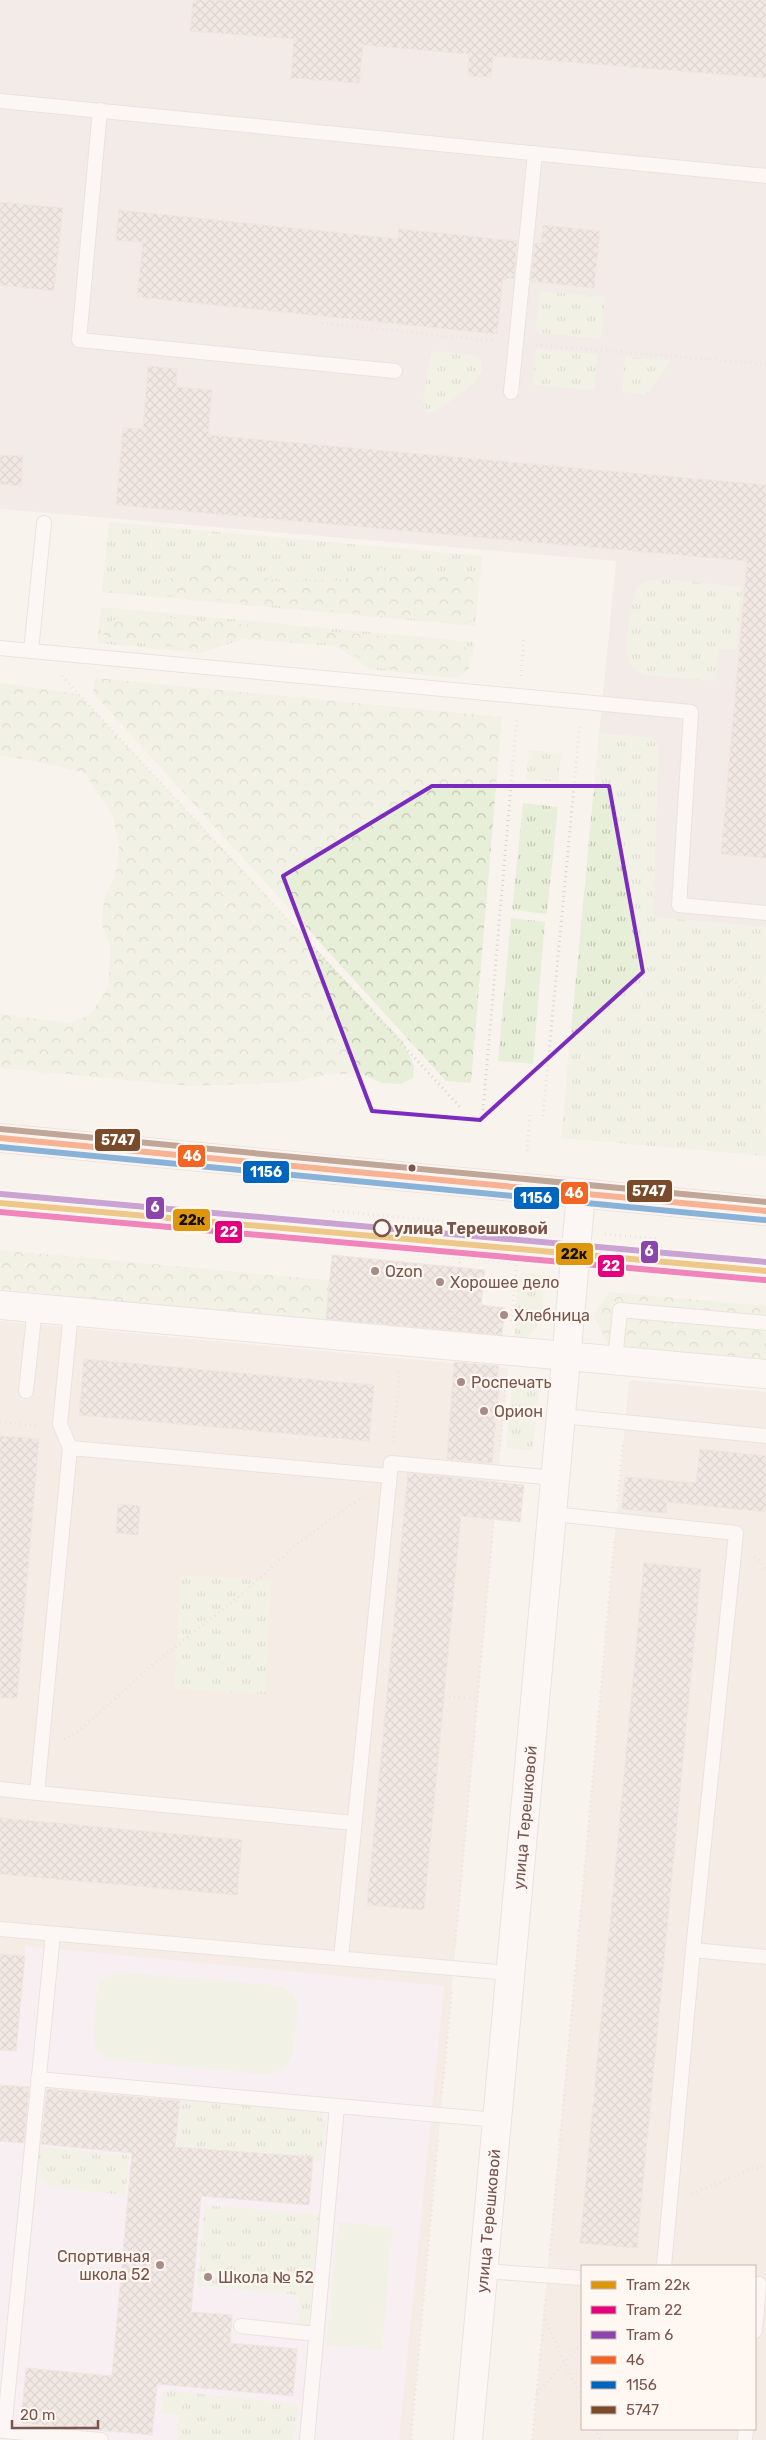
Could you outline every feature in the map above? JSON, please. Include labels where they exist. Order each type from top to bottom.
[{"type":"main road","points":[[0,1138],[766,1211]]},
{"type":"street","name":"улица Терешковой","points":[[468,2440],[556,1478],[549,1418],[567,1356],[581,1194]]},
{"type":"street","points":[[0,1305],[766,1374]]},
{"type":"lane","points":[[0,101],[766,176]]},
{"type":"lane","points":[[100,110],[79,340],[395,372]]},
{"type":"lane","points":[[511,392],[534,153]]},
{"type":"lane","points":[[35,652],[44,524]]},
{"type":"lane","points":[[0,648],[691,712],[678,905],[766,913]]},
{"type":"lane","points":[[26,1391],[35,1308]]},
{"type":"lane","points":[[615,1360],[620,1310],[766,1323]]},
{"type":"lane","points":[[37,1792],[70,1448],[60,1424],[71,1312]]},
{"type":"lane","points":[[549,1418],[625,1422],[766,1436]]},
{"type":"lane","points":[[70,1448],[556,1478]]},
{"type":"lane","points":[[341,1958],[390,1469]]},
{"type":"lane","points":[[553,1514],[736,1532],[693,1950],[664,2265]]},
{"type":"lane","points":[[0,1789],[354,1823]]},
{"type":"lane","points":[[0,1929],[510,1973]]},
{"type":"lane","points":[[53,1934],[4,2436],[101,2440]]},
{"type":"lane","points":[[693,1950],[766,1957]]},
{"type":"lane","points":[[38,2079],[497,2120]]},
{"type":"lane","points":[[307,2440],[337,2106]]},
{"type":"lane","points":[[484,2271],[581,2278]]},
{"type":"lane","points":[[756,2323],[760,2285]]},
{"type":"lane","points":[[241,2326],[316,2334]]},
{"type":"path","points":[[322,323],[516,343],[766,364]]},
{"type":"path","points":[[483,1110],[524,638]]},
{"type":"path","points":[[35,652],[460,1108]]},
{"type":"path","points":[[543,1116],[582,702]]},
{"type":"path","points":[[732,979],[766,1015]]},
{"type":"path","points":[[527,1151],[530,1115]]},
{"type":"path","points":[[333,1211],[520,1228],[411,2440]]},
{"type":"path","points":[[604,1244],[605,1234],[658,1239]]},
{"type":"path","points":[[329,1245],[517,1262]]},
{"type":"path","points":[[459,1268],[460,1257]]},
{"type":"path","points":[[41,1750],[79,1731],[151,1666],[242,1594],[298,1544],[390,1469],[400,1368]]},
{"type":"path","points":[[502,1416],[549,1418]]},
{"type":"path","points":[[0,1422],[62,1428]]},
{"type":"path","points":[[532,2440],[625,1422]]},
{"type":"path","points":[[444,1696],[478,1699]]},
{"type":"path","points":[[670,2203],[750,2169],[766,2166]]},
{"type":"path","points":[[544,2318],[581,2398]]},
{"type":"path","points":[[536,2394],[581,2344]]},
{"type":"highlighted area","points":[[432,786],[609,786],[643,972],[480,1120],[372,1111],[283,876]]},
{"type":"shaded area","points":[[0,0],[766,0],[766,927],[653,917],[658,746],[652,738],[599,733],[616,561],[0,509]]},
{"type":"shaded area","points":[[0,1321],[508,1368],[411,2440],[0,2440]]},
{"type":"shaded area","points":[[629,1380],[766,1392],[766,2440],[532,2440]]},
{"type":"shaded area","name":"Школа № 52","points":[[26,1946],[444,1986],[399,2440],[0,2440],[0,1954],[25,1956]]},
{"type":"green space","points":[[540,291],[605,297],[601,339],[535,332]]},
{"type":"green space","points":[[536,349],[597,354],[594,390],[533,385]]},
{"type":"green space","points":[[433,352],[477,356],[482,363],[481,372],[468,388],[434,412],[427,413],[423,402],[430,356]]},
{"type":"green space","points":[[625,357],[671,361],[647,394],[622,392]]},
{"type":"green space","points":[[109,522],[482,556],[475,626],[102,592]]},
{"type":"green space","points":[[204,564],[229,566],[276,581],[342,580],[376,567],[425,574],[463,575],[472,578],[476,585],[473,620],[463,624],[168,595],[163,588],[164,581]]},
{"type":"green space","points":[[660,579],[742,587],[736,650],[719,649],[715,681],[645,675],[630,663],[627,638],[635,592],[646,582]]},
{"type":"green space","points":[[101,607],[474,642],[473,655],[468,670],[460,676],[453,678],[370,669],[336,646],[244,639],[200,653],[97,643]]},
{"type":"green space","points":[[132,615],[453,642],[466,648],[470,665],[462,674],[453,676],[377,668],[335,644],[242,637],[202,650],[105,639],[103,634],[108,622]]},
{"type":"green space","points":[[95,678],[502,717],[471,1083],[446,1081],[93,693]]},
{"type":"green space","points":[[0,683],[78,694],[403,1042],[414,1066],[413,1078],[401,1084],[382,1083],[360,1073],[325,1075],[297,1082],[190,1086],[0,1068],[0,1014],[70,1023],[90,1015],[108,988],[111,948],[102,925],[104,899],[115,876],[119,845],[113,816],[85,773],[0,756]]},
{"type":"green space","points":[[599,733],[652,738],[658,746],[653,917],[766,927],[766,1156],[561,1138]]},
{"type":"green space","points":[[529,750],[561,753],[558,782],[526,779]]},
{"type":"green space","points":[[523,803],[558,807],[547,914],[512,910]]},
{"type":"green space","points":[[511,918],[545,922],[533,1064],[498,1061]]},
{"type":"green space","points":[[0,1250],[336,1281],[342,1319],[335,1322],[320,1323],[0,1289]]},
{"type":"green space","points":[[525,1274],[536,1274],[543,1281],[542,1310],[540,1319],[531,1333],[524,1338],[514,1340],[518,1279]]},
{"type":"green space","points":[[609,1292],[766,1306],[766,1359],[608,1345],[594,1315]]},
{"type":"green space","points":[[513,1377],[536,1382],[539,1392],[536,1417],[509,1414]]},
{"type":"green space","points":[[509,1419],[536,1422],[532,1451],[506,1448]]},
{"type":"green space","points":[[181,1575],[271,1581],[265,1694],[174,1689]]},
{"type":"green space","points":[[117,1972],[282,1986],[293,1994],[298,2004],[294,2051],[286,2067],[280,2071],[264,2074],[107,2059],[97,2050],[93,2039],[97,1989],[103,1978]]},
{"type":"green space","points":[[181,2100],[318,2113],[325,2124],[321,2162],[313,2162],[313,2157],[177,2146]]},
{"type":"green space","points":[[39,2147],[129,2155],[125,2195],[49,2187],[38,2175]]},
{"type":"green space","points":[[205,2205],[319,2215],[308,2327],[296,2326],[299,2295],[197,2285]]},
{"type":"green space","points":[[338,2222],[393,2227],[382,2350],[326,2345]]},
{"type":"green space","points":[[163,2390],[298,2404],[295,2436],[293,2440],[177,2440],[179,2415],[161,2413]]},
{"type":"building","points":[[193,0],[766,0],[766,78],[493,56],[491,77],[468,76],[469,54],[363,45],[359,83],[291,78],[294,39],[190,31]]},
{"type":"building","points":[[0,202],[63,208],[54,291],[0,285]]},
{"type":"building","points":[[119,210],[398,239],[399,229],[517,241],[514,279],[503,278],[497,334],[137,297],[143,242],[116,240]]},
{"type":"building","points":[[543,225],[600,231],[594,288],[531,281],[535,243],[541,244]]},
{"type":"building","points":[[148,366],[177,369],[176,387],[212,390],[208,435],[766,485],[766,858],[721,854],[747,561],[116,505],[123,428],[143,429]]},
{"type":"building","points":[[0,455],[23,456],[21,486],[0,484]]},
{"type":"building","points":[[332,1255],[485,1270],[481,1305],[505,1308],[502,1335],[326,1319]]},
{"type":"building","points":[[84,1359],[374,1385],[369,1441],[79,1415]]},
{"type":"building","points":[[454,1362],[499,1366],[497,1377],[500,1378],[492,1463],[447,1459]]},
{"type":"building","points":[[0,1436],[39,1439],[17,1698],[0,1698]]},
{"type":"building","points":[[700,1449],[766,1456],[766,1512],[667,1502],[666,1513],[622,1509],[625,1477],[696,1483]]},
{"type":"building","points":[[408,1473],[524,1485],[520,1522],[461,1516],[424,1910],[367,1905]]},
{"type":"building","points":[[118,1504],[140,1506],[138,1535],[116,1533]]},
{"type":"building","points":[[644,1563],[701,1569],[637,2248],[580,2243]]},
{"type":"building","points":[[0,1818],[242,1840],[237,1895],[0,1874]]},
{"type":"building","points":[[0,1954],[25,1956],[16,2051],[0,2050]]},
{"type":"building","points":[[0,2085],[29,2087],[24,2143],[0,2141]]},
{"type":"building","points":[[47,2089],[180,2101],[175,2147],[313,2157],[309,2205],[201,2196],[191,2312],[232,2315],[230,2343],[297,2349],[293,2396],[157,2384],[152,2435],[21,2423],[26,2368],[112,2376],[132,2153],[41,2144]]},
{"type":"tram line","name":"6","points":[[1,1194],[766,1262]]},
{"type":"tram line","name":"22к","points":[[0,1203],[766,1271]]},
{"type":"tram line","name":"22","points":[[0,1212],[765,1280]]},
{"type":"transit line","name":"5747","points":[[1,1129],[766,1202]]},
{"type":"transit line","name":"46","points":[[0,1138],[766,1211]]},
{"type":"transit line","name":"1156","points":[[0,1147],[765,1220]]},
{"type":"place","name":"улица Терешковой","points":[[382,1228]]},
{"type":"place","name":"Ozon","points":[[375,1271]]},
{"type":"place","name":"Хорошее дело","points":[[440,1282]]},
{"type":"place","name":"Хлебница","points":[[504,1315]]},
{"type":"place","name":"Роспечать","points":[[461,1382]]},
{"type":"place","name":"Орион","points":[[484,1411]]},
{"type":"place","name":"Спортивная школа 52","points":[[160,2265]]},
{"type":"place","name":"Школа № 52","points":[[208,2277]]}]
